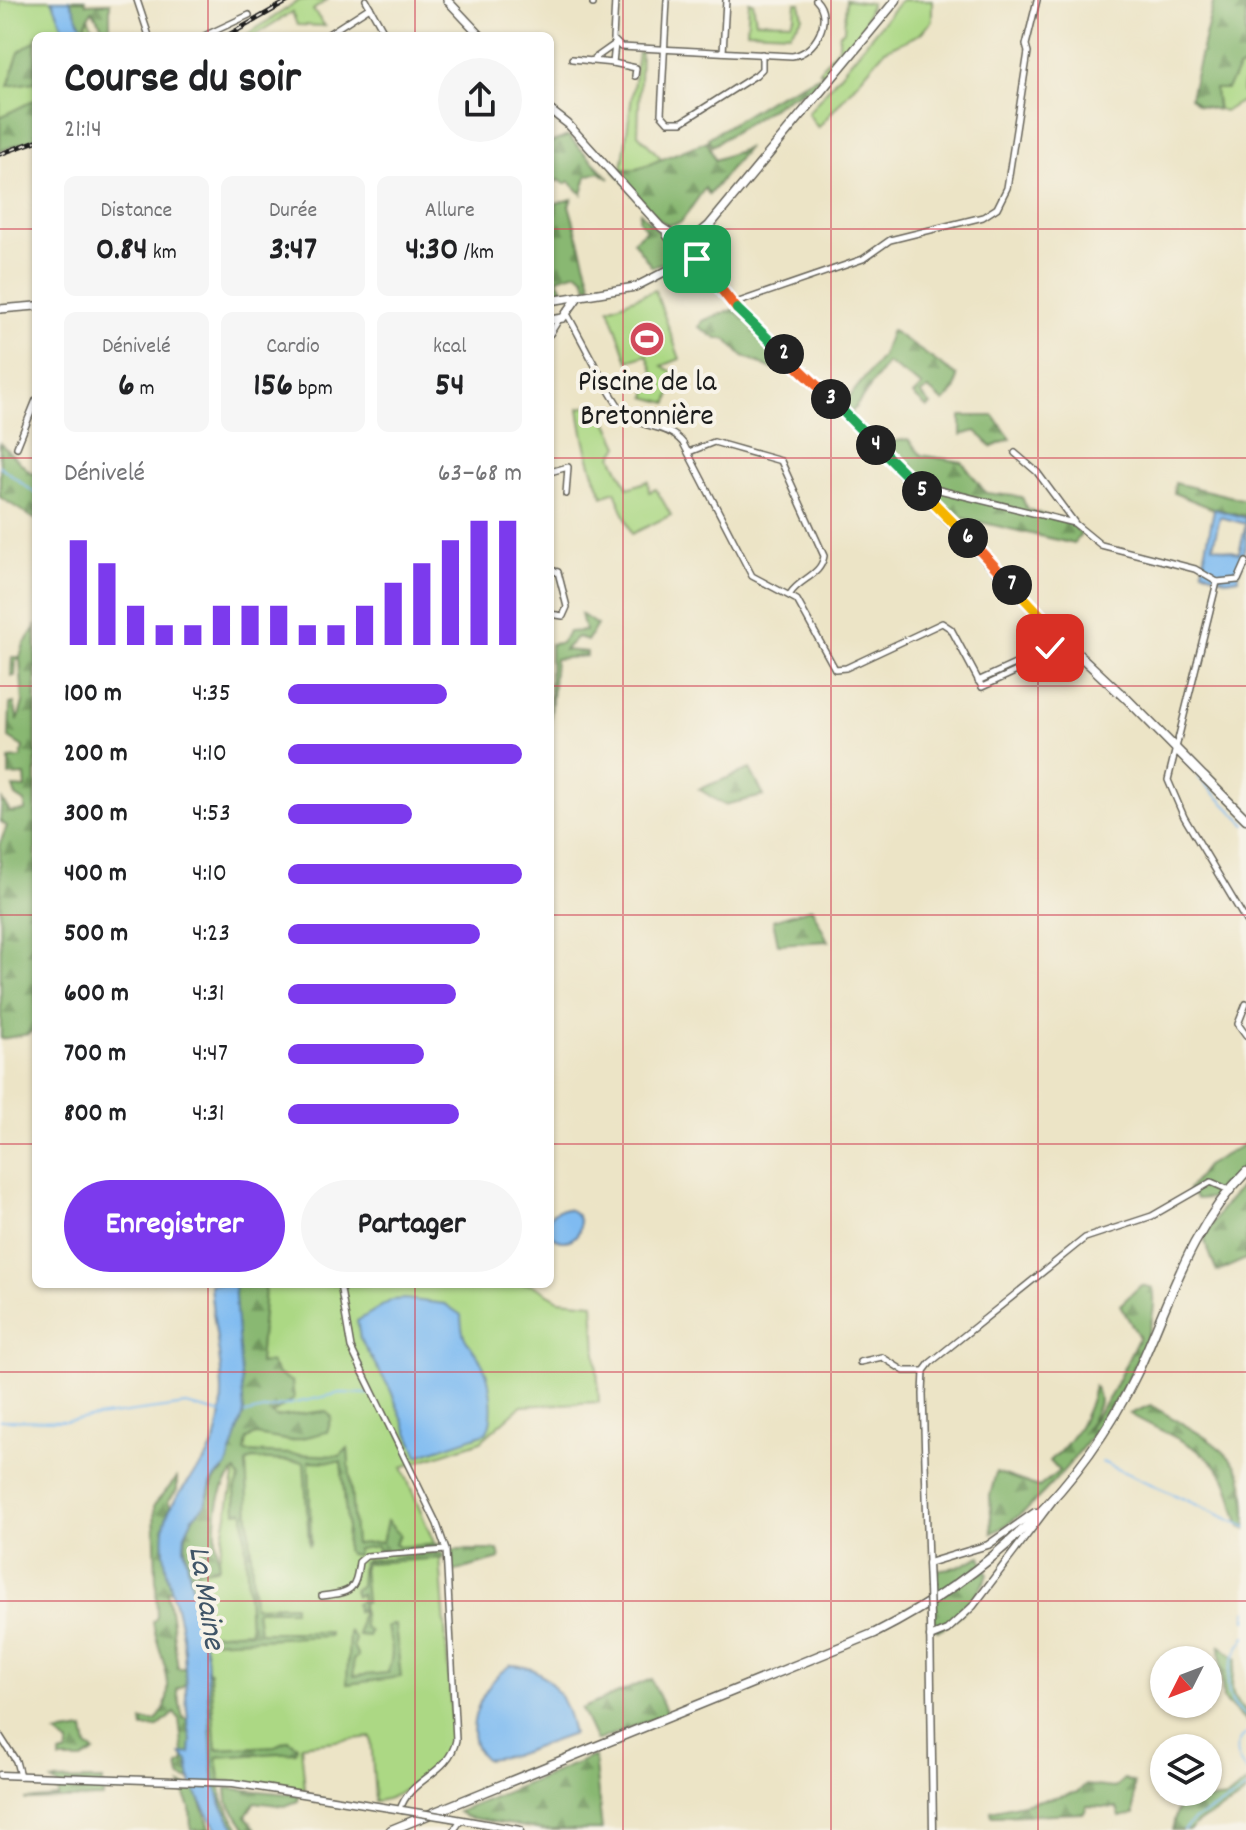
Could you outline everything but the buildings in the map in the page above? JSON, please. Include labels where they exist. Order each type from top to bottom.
[{"type":"main road","points":[[447,0],[477,32]]},
{"type":"main road","points":[[554,301],[635,287],[677,262],[686,244],[709,226],[894,2]]},
{"type":"main road","points":[[554,113],[568,124],[661,227],[686,244],[695,262],[764,335],[1246,819]]},
{"type":"main road","points":[[677,262],[695,262]]},
{"type":"main road","points":[[559,317],[578,297]]},
{"type":"main road","points":[[0,309],[32,306]]},
{"type":"main road","points":[[391,1830],[875,1633],[964,1580],[1054,1499],[1117,1409],[1196,1235],[1246,1172]]},
{"type":"street","points":[[137,0],[148,32]]},
{"type":"street","points":[[366,0],[384,32]]},
{"type":"street","points":[[613,63],[615,0]]},
{"type":"street","points":[[667,0],[661,114],[672,123],[682,122],[756,75],[762,69],[762,54]]},
{"type":"street","points":[[723,52],[726,0]]},
{"type":"street","points":[[591,61],[615,44],[797,56],[807,49],[822,28],[823,11],[816,0]]},
{"type":"street","points":[[734,303],[863,259],[885,241],[983,217],[997,208],[1007,188],[1028,52],[1026,45],[1037,0]]},
{"type":"street","points":[[331,32],[370,7]]},
{"type":"street","points":[[213,32],[249,15]]},
{"type":"street","points":[[572,59],[636,68],[635,76]]},
{"type":"street","points":[[559,317],[575,325],[621,411],[631,419],[666,429],[678,437],[689,452],[752,576],[760,583],[790,594],[800,604],[835,669],[846,668],[942,623],[951,629],[978,681],[986,686],[1066,641]]},
{"type":"street","points":[[17,447],[32,410]]},
{"type":"street","points":[[689,452],[714,442],[781,461],[824,556],[818,571],[798,582],[790,594]]},
{"type":"street","points":[[1015,453],[1045,481],[1074,523],[1101,545],[1195,569],[1217,582],[1238,580],[1246,562]]},
{"type":"street","points":[[554,471],[568,467],[566,494]]},
{"type":"street","points":[[917,489],[927,487],[1074,523]]},
{"type":"street","points":[[554,571],[558,572],[567,607],[563,616],[554,615]]},
{"type":"street","points":[[1217,582],[1168,780],[1213,867],[1246,921]]},
{"type":"street","points":[[978,681],[1066,641]]},
{"type":"street","points":[[1246,1004],[1238,1024],[1246,1035]]},
{"type":"street","points":[[860,1362],[882,1357],[904,1371],[924,1371],[1085,1238],[1152,1216],[1211,1182],[1229,1190]]},
{"type":"street","points":[[341,1288],[351,1348],[437,1524],[446,1550],[456,1740],[447,1762],[408,1792],[401,1810]]},
{"type":"street","points":[[924,1371],[933,1830]]},
{"type":"street","points":[[928,1563],[967,1554],[1004,1536],[1061,1490]]},
{"type":"street","points":[[930,1637],[947,1630],[973,1606],[1015,1547],[1053,1505],[1054,1499]]},
{"type":"street","points":[[322,1596],[343,1592],[355,1585],[359,1562],[366,1556],[446,1550]]},
{"type":"street","points":[[0,1736],[16,1761],[20,1776]]},
{"type":"street","points":[[0,1775],[219,1782],[520,1830]]},
{"type":"street","points":[[454,1830],[461,1820]]},
{"type":"green space","points":[[0,0],[81,0],[94,32],[32,32],[32,139],[0,151]]},
{"type":"green space","points":[[69,0],[85,0],[86,4],[110,3],[110,32],[101,32],[102,26],[92,11],[85,24],[89,32],[83,32]]},
{"type":"green space","points":[[300,0],[327,0],[313,10],[325,26],[297,25],[292,12],[260,32],[251,32]]},
{"type":"green space","points":[[846,0],[871,3],[863,28],[825,74],[819,71],[839,46],[839,34],[844,30]]},
{"type":"green space","points":[[901,0],[932,0],[932,21],[920,34],[885,50],[818,128],[808,113]]},
{"type":"green space","points":[[1214,0],[1246,0],[1246,65],[1238,69],[1227,89],[1215,89],[1217,110],[1198,105],[1190,97]]},
{"type":"green space","points":[[749,2],[753,2],[756,21],[791,22],[796,3],[800,3],[803,17],[790,33],[747,31]]},
{"type":"green space","points":[[32,43],[32,82],[8,86],[19,52]]},
{"type":"green space","points":[[638,52],[641,52],[638,134],[662,159],[637,169],[622,169]]},
{"type":"green space","points":[[1246,65],[1246,84],[1243,83],[1242,93],[1246,94],[1246,106],[1240,102],[1225,111],[1218,109],[1214,88],[1227,88],[1238,69]]},
{"type":"green space","points":[[823,74],[816,86],[789,97],[712,146],[708,138],[773,98]]},
{"type":"green space","points":[[32,101],[32,139],[0,151],[0,117]]},
{"type":"green space","points":[[568,136],[610,179],[599,172],[587,176],[582,194],[569,181],[565,184],[559,180],[554,182],[554,141]]},
{"type":"green space","points":[[707,141],[715,160],[747,148],[709,195],[705,188],[681,222],[669,225],[661,221],[614,171],[637,169]]},
{"type":"green space","points":[[572,199],[569,205],[592,286],[587,286],[584,277],[577,272],[557,278],[565,293],[598,291],[554,295],[556,203]]},
{"type":"green space","points":[[640,212],[670,244],[666,266],[661,263],[652,267],[633,241],[646,230],[639,220]]},
{"type":"green space","name":"Piscine de la Bretonnière","points":[[655,290],[680,359],[662,366],[676,374],[668,403],[646,397],[653,371],[647,355],[628,361],[609,308]]},
{"type":"green space","points":[[734,309],[788,363],[779,372],[741,355],[726,339],[717,339],[699,327],[702,321]]},
{"type":"green space","points":[[891,330],[957,376],[956,389],[944,402],[928,389],[921,394],[931,405],[927,408],[913,395],[922,386],[887,363],[852,412],[843,405],[882,356]]},
{"type":"green space","points":[[599,404],[619,446],[612,456],[628,488],[648,481],[649,492],[656,489],[671,515],[632,534],[615,491],[603,496],[587,452],[579,408]]},
{"type":"green space","points":[[961,416],[994,416],[1011,439],[992,447],[976,431],[961,435]]},
{"type":"green space","points":[[908,439],[921,455],[962,462],[986,493],[1022,497],[1027,509],[1072,524],[1081,534],[1074,544],[946,514],[877,444]]},
{"type":"green space","points":[[0,443],[32,474],[32,517],[0,497]]},
{"type":"green space","points":[[1175,483],[1246,500],[1246,516],[1211,508],[1174,493]]},
{"type":"green space","points":[[581,614],[597,625],[587,641],[577,637],[564,650],[587,652],[587,656],[555,659],[554,672],[554,644],[561,643],[569,632],[585,631]]},
{"type":"green space","points":[[32,632],[32,1032],[1,1039],[0,843],[7,826],[0,821],[2,800],[10,812],[25,811],[25,802],[16,796],[13,787],[26,788],[25,775],[9,776],[9,759],[21,758],[23,747],[9,738],[10,704],[14,703],[18,721],[23,702],[20,659],[16,660],[15,676],[11,676],[12,657],[20,657]]},
{"type":"green space","points":[[750,769],[764,796],[724,805],[699,789]]},
{"type":"green space","points":[[812,908],[828,941],[778,944],[773,920]]},
{"type":"green space","points":[[1246,1143],[1246,1165],[1211,1198],[1197,1199],[1188,1190],[1206,1166]]},
{"type":"green space","points":[[1246,1180],[1246,1259],[1217,1272],[1204,1239],[1220,1211]]},
{"type":"green space","points":[[1141,1285],[1153,1288],[1152,1316],[1142,1349],[1123,1387],[1072,1461],[1016,1518],[992,1533],[990,1496],[996,1472],[1039,1487],[1059,1471],[1050,1461],[1078,1427],[1088,1408],[1094,1386],[1099,1403],[1086,1430],[1110,1396],[1139,1337],[1120,1305]]},
{"type":"green space","points":[[229,1288],[265,1288],[259,1364],[270,1362],[278,1374],[292,1382],[294,1399],[272,1414],[276,1417],[325,1411],[332,1417],[327,1432],[291,1441],[256,1435],[247,1439],[245,1452],[340,1456],[348,1448],[355,1544],[382,1542],[387,1521],[400,1535],[395,1544],[399,1547],[440,1544],[441,1548],[379,1553],[377,1546],[357,1549],[357,1555],[349,1554],[346,1550],[347,1524],[341,1462],[309,1461],[309,1545],[304,1462],[252,1459],[246,1463],[254,1606],[294,1605],[294,1610],[256,1610],[259,1632],[329,1632],[329,1636],[208,1641],[208,1634],[250,1631],[244,1515],[243,1511],[236,1512],[235,1489],[240,1479],[236,1471],[228,1480],[219,1502],[216,1541],[219,1566],[189,1573],[185,1552],[189,1525],[204,1505],[214,1482],[224,1472]]},
{"type":"green space","points":[[253,1288],[538,1288],[559,1300],[593,1303],[599,1402],[521,1406],[481,1441],[402,1467],[440,1557],[453,1736],[432,1768],[409,1787],[386,1799],[375,1801],[371,1737],[301,1745],[305,1789],[216,1780],[206,1654],[189,1573],[217,1568],[256,1360]]},
{"type":"green space","points":[[1151,1405],[1200,1434],[1233,1462],[1243,1486],[1246,1529],[1240,1527],[1225,1478],[1206,1457],[1130,1414]]},
{"type":"green space","points":[[177,1478],[177,1490],[168,1501],[170,1506],[163,1530],[176,1504],[179,1507],[173,1588],[167,1592],[178,1668],[188,1668],[188,1682],[177,1690],[183,1718],[190,1721],[197,1773],[188,1780],[180,1777],[178,1765],[184,1762],[179,1719],[174,1713],[158,1727],[143,1728],[142,1721],[156,1721],[167,1697],[166,1672],[153,1622],[157,1617],[154,1505]]},
{"type":"green space","points":[[450,1550],[498,1550],[500,1559],[452,1572]]},
{"type":"green space","points":[[443,1553],[444,1558],[366,1563],[363,1567],[366,1602],[362,1604],[364,1626],[370,1632],[368,1636],[358,1635],[361,1610],[357,1612],[356,1603],[362,1601],[361,1594],[356,1596],[354,1590],[360,1586],[362,1563]]},
{"type":"green space","points":[[981,1556],[988,1575],[984,1583],[961,1614],[938,1630],[934,1626],[935,1570],[958,1567]]},
{"type":"green space","points":[[390,1624],[395,1625],[401,1677],[347,1684],[349,1631],[355,1639],[353,1646],[358,1656],[353,1660],[354,1676],[387,1673],[392,1649],[386,1628]]},
{"type":"green space","points":[[1222,1647],[1237,1659],[1232,1688],[1236,1700],[1246,1711],[1246,1722],[1223,1699]]},
{"type":"green space","points":[[204,1671],[210,1672],[216,1749],[275,1746],[288,1740],[297,1746],[296,1752],[217,1757],[223,1801],[241,1830],[234,1830],[225,1812],[213,1773]]},
{"type":"green space","points":[[651,1679],[667,1713],[596,1741],[581,1709]]},
{"type":"green space","points":[[84,1730],[87,1747],[95,1752],[82,1760],[60,1760],[60,1755],[67,1753],[69,1744],[56,1734]]},
{"type":"green space","points":[[594,1756],[602,1830],[543,1830],[466,1817],[458,1812]]},
{"type":"green space","points":[[1124,1779],[1134,1783],[1134,1814],[1120,1817],[1117,1808],[1087,1806],[1084,1813],[992,1816],[991,1811],[1078,1792],[1085,1785],[1114,1788]]},
{"type":"green space","points":[[103,1780],[103,1798],[25,1800],[58,1797],[58,1786],[52,1781]]},
{"type":"green space","points":[[1246,1783],[1246,1793],[1233,1803],[1190,1830],[1172,1830],[1178,1806],[1222,1806],[1222,1799]]},
{"type":"green space","points":[[181,1785],[196,1789],[211,1830],[191,1830],[190,1808]]},
{"type":"green space","points":[[227,1788],[299,1795],[298,1801],[285,1806],[255,1802],[246,1816],[257,1830],[247,1830],[228,1802]]},
{"type":"water","points":[[52,0],[70,0],[84,32],[65,32]]},
{"type":"water","points":[[1214,509],[1246,518],[1246,524],[1246,545],[1238,578],[1226,580],[1202,570]],"holes":[[[1220,517],[1246,524],[1239,553],[1213,546]]]},
{"type":"water","points":[[564,1209],[578,1219],[580,1225],[575,1236],[564,1241],[554,1237],[554,1213]]},
{"type":"water","points":[[210,1288],[234,1288],[244,1413],[227,1466],[212,1481],[205,1505],[193,1517],[185,1534],[184,1547],[206,1654],[213,1772],[221,1805],[237,1830],[217,1830],[192,1786],[188,1761],[181,1754],[190,1753],[191,1740],[181,1629],[167,1572],[164,1544],[164,1529],[172,1505],[210,1452],[220,1422],[222,1382]]},
{"type":"water","points":[[392,1300],[445,1304],[461,1315],[465,1339],[486,1372],[491,1399],[491,1418],[486,1433],[418,1456],[390,1389],[360,1339],[357,1321]]},
{"type":"water","points":[[511,1665],[525,1667],[546,1679],[561,1698],[573,1734],[512,1756],[485,1759],[477,1749],[473,1736],[477,1709],[492,1683]]},
{"type":"waterway","points":[[771,347],[806,383]]},
{"type":"waterway","points":[[0,466],[32,491]]},
{"type":"waterway","points":[[1198,777],[1246,825]]},
{"type":"waterway","points":[[245,1414],[341,1393],[369,1394]]},
{"type":"waterway","points":[[0,1420],[66,1421],[186,1405],[223,1414]]},
{"type":"waterway","points":[[1102,1462],[1246,1527]]},
{"type":"waterway","points":[[1246,1611],[1246,1620]]},
{"type":"waterway","points":[[1246,1636],[1228,1678],[1231,1699],[1246,1716]]},
{"type":"waterway","points":[[1246,1734],[1237,1747],[1246,1772]]},
{"type":"waterway","points":[[1184,1830],[1198,1817],[1246,1789]]},
{"type":"railway","points":[[234,32],[290,0]]},
{"type":"railway","points":[[0,154],[32,142]]},
{"type":"place","name":"Piscine de la Bretonnière","points":[[647,339]]},
{"type":"route","points":[[697,259],[732,304],[841,409],[1028,601],[1062,639],[1050,648]]},
{"type":"water label","name":"La Maine","points":[[209,1597]]}]
